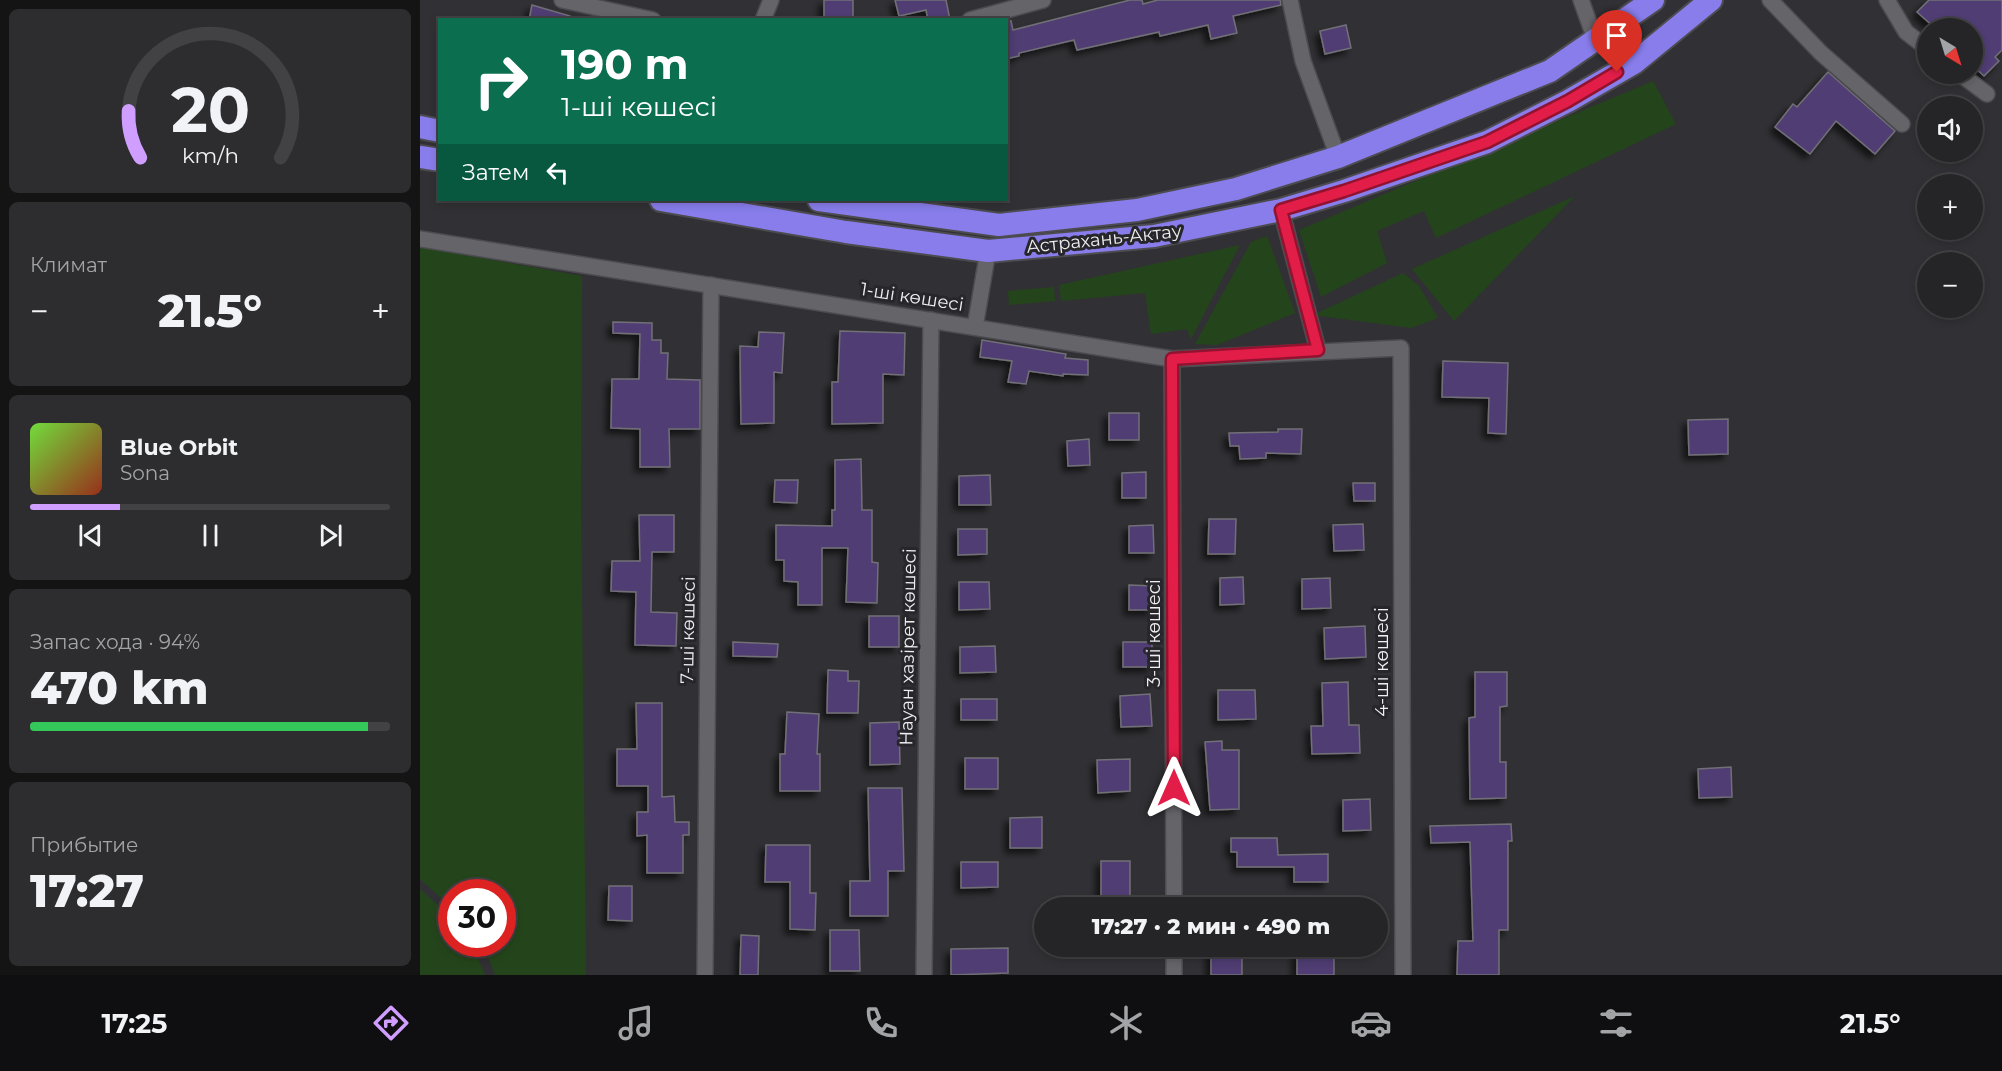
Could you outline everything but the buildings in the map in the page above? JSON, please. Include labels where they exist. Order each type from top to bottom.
[{"type":"highway","points":[[826,201],[999,225],[1137,210],[1236,189],[1338,157],[1550,71],[1596,42],[1653,0]]},
{"type":"highway","name":"Астрахань-Актау","points":[[667,201],[846,232],[988,251],[1154,236],[1281,210],[1487,142],[1568,101],[1634,63],[1711,0]]},
{"type":"highway","points":[[1550,71],[1568,101]]},
{"type":"highway","points":[[420,127],[438,130]]},
{"type":"highway","points":[[420,157],[438,160]]},
{"type":"street","points":[[562,0],[644,18]]},
{"type":"street","points":[[764,18],[771,0]]},
{"type":"street","points":[[977,18],[1043,0]]},
{"type":"street","points":[[1290,0],[1303,61],[1338,157]]},
{"type":"street","points":[[1581,0],[1596,42]]},
{"type":"street","points":[[1770,0],[1821,53],[1902,124]]},
{"type":"street","points":[[1887,0],[1906,32],[1917,40]]},
{"type":"street","points":[[1974,84],[1987,93]]},
{"type":"street","points":[[1281,210],[1318,350]]},
{"type":"street","name":"1-шi көшесі","points":[[420,239],[1172,359],[1318,350],[1401,348]]},
{"type":"street","points":[[975,327],[988,251]]},
{"type":"street","name":"7-шi көшесі","points":[[705,975],[711,285]]},
{"type":"street","name":"Науан хазірет көшесі","points":[[924,975],[931,320]]},
{"type":"street","name":"4-шi көшесі","points":[[1401,348],[1403,975]]},
{"type":"street","name":"3-шi көшесі","points":[[1172,359],[1174,897]]},
{"type":"street","points":[[1174,957],[1174,975]]},
{"type":"green space","points":[[1653,81],[1676,124],[1436,238],[1424,211],[1377,231],[1387,263],[1321,297],[1299,230]]},
{"type":"green space","points":[[1575,196],[1454,321],[1412,269]]},
{"type":"green space","points":[[1267,236],[1295,313],[1217,345],[1195,344],[1251,242]]},
{"type":"green space","points":[[1240,245],[1191,339],[1187,329],[1151,334],[1145,293],[1061,301],[1059,285]]},
{"type":"green space","points":[[420,247],[582,276],[581,504],[586,975],[495,975],[488,957],[516,957],[516,879],[438,879],[438,895],[420,879]]},
{"type":"green space","points":[[1403,273],[1419,286],[1438,318],[1411,328],[1313,315]]},
{"type":"green space","points":[[1054,287],[1055,301],[1009,305],[1008,291]]},
{"type":"green space","points":[[420,889],[438,905],[438,957],[477,957],[485,975],[420,975]]},
{"type":"route","points":[[1174,788],[1172,359],[1318,350],[1281,210],[1487,142],[1568,101],[1617,72]]}]
